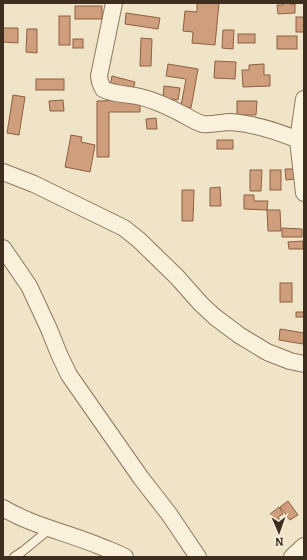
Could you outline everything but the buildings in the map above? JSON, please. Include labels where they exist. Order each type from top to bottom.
[{"type":"street","points":[[114,3],[99,76],[103,89],[151,100],[202,124],[230,122],[239,123],[282,133],[298,140]]},
{"type":"street","points":[[304,99],[298,140],[304,193]]},
{"type":"street","points":[[3,172],[34,184],[124,228],[178,277],[200,304],[215,317],[239,335],[267,352],[290,361],[304,364]]},
{"type":"street","points":[[3,248],[29,286],[69,375],[141,478],[169,514],[198,557]]},
{"type":"street","points":[[3,508],[30,521],[95,544],[125,557]]},
{"type":"street","points":[[292,557],[304,546]]},
{"type":"lane","points":[[14,557],[51,528]]}]
